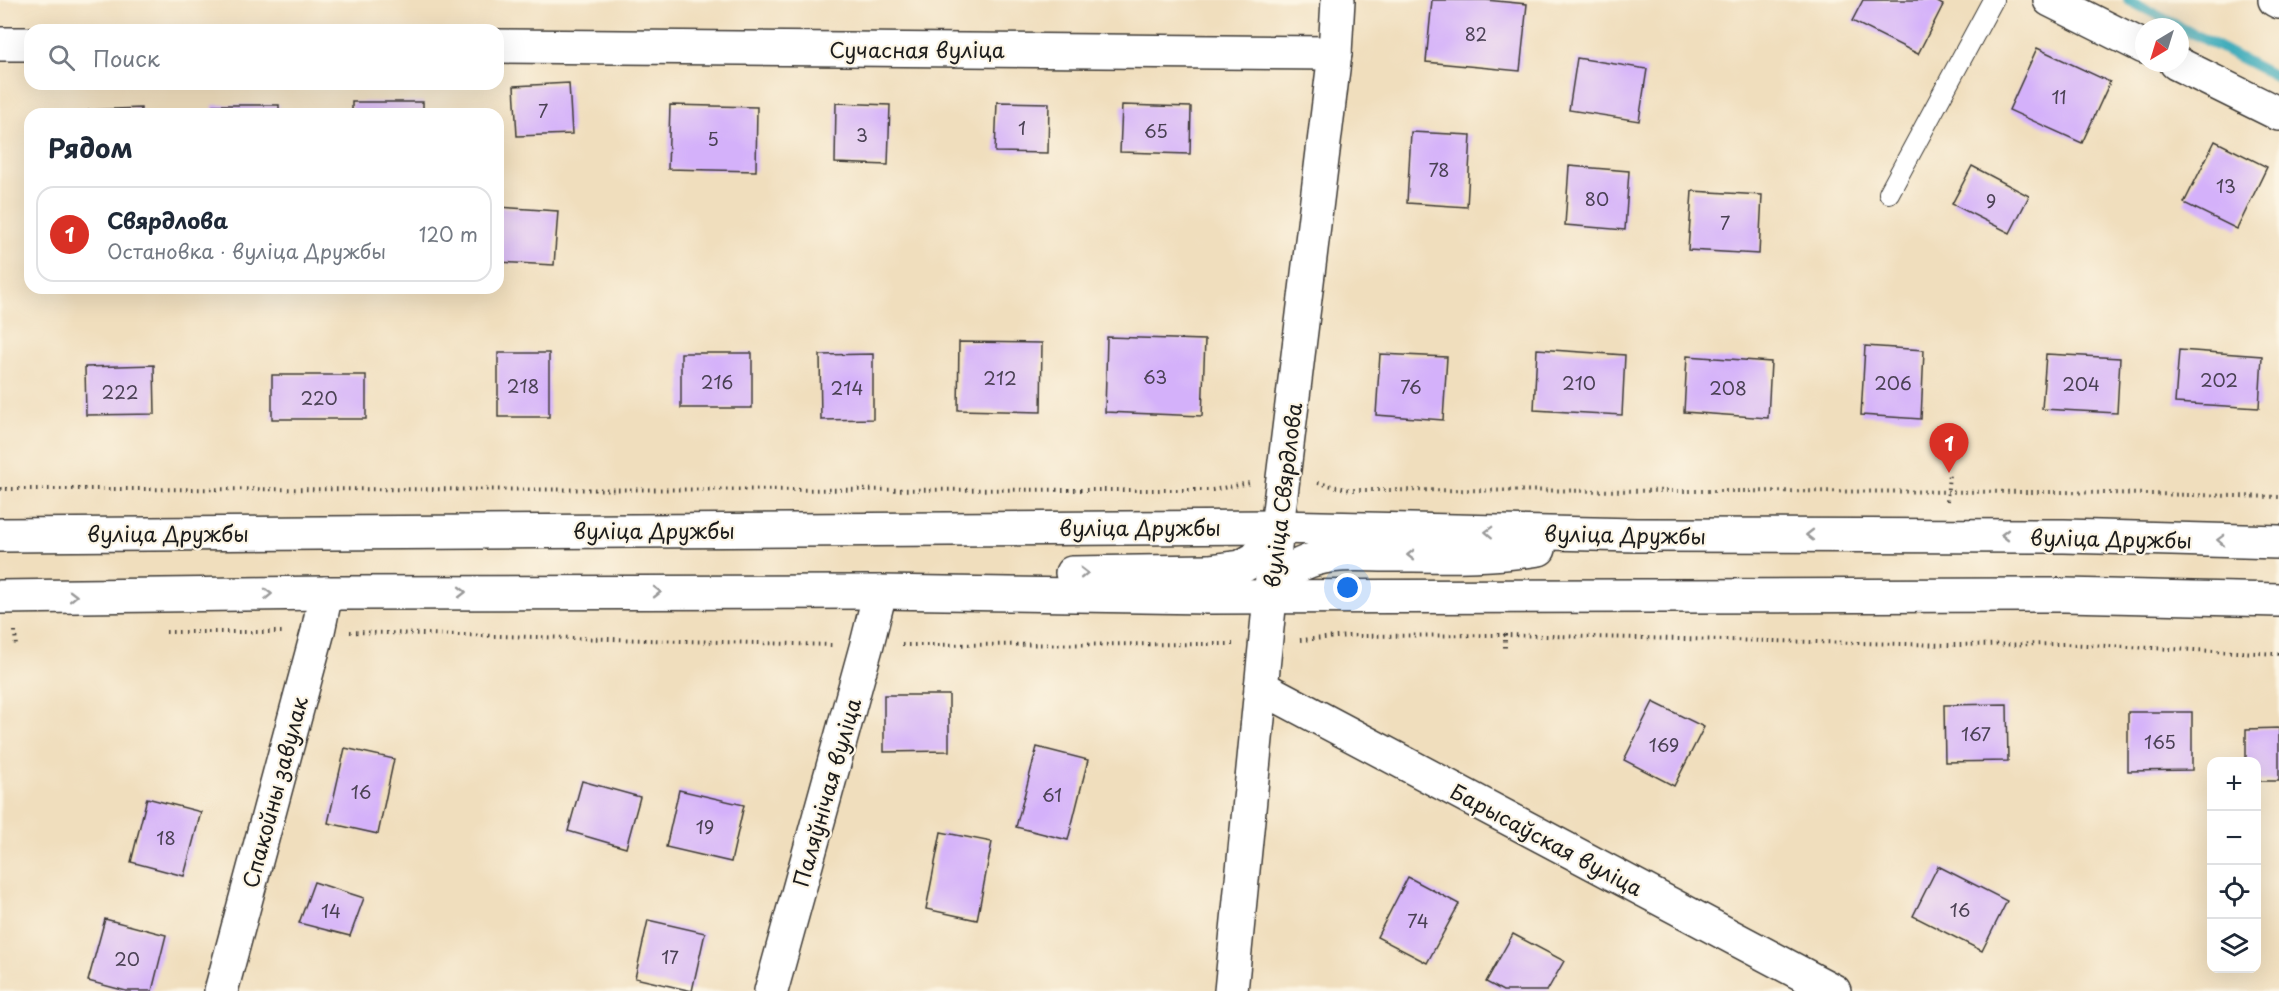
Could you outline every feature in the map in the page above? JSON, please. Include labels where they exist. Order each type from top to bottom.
[{"type":"main road","name":"вуліца Свярдлова","points":[[1231,991],[1269,596],[1335,53],[1338,0]]},
{"type":"main road","points":[[2050,0],[2135,42]]},
{"type":"main road","points":[[0,44],[24,44]]},
{"type":"main road","name":"Сучасная вуліца","points":[[504,46],[1335,53]]},
{"type":"main road","points":[[2189,69],[2279,114]]},
{"type":"main road","points":[[879,592],[1032,574],[1209,571],[1240,567],[1255,559],[1265,548],[1277,527]]},
{"type":"main road","name":"вуліца Дружбы","points":[[0,534],[1277,527],[1636,535],[2064,536],[2279,542]]},
{"type":"main road","points":[[1269,596],[1280,577],[1312,559],[1347,555],[1502,555],[1636,535]]},
{"type":"main road","points":[[0,597],[326,593],[879,592],[1208,597],[2065,595],[2279,600]]},
{"type":"main road","name":"Паляўнічая вуліца","points":[[771,991],[867,644],[879,592]]},
{"type":"main road","name":"Спакойны завулак","points":[[221,991],[318,631],[326,593]]},
{"type":"main road","name":"Барысаўская вуліца","points":[[1261,687],[1834,991]]},
{"type":"lane","points":[[1889,193],[1993,0]]},
{"type":"path","points":[[0,489],[1212,490],[1258,482]]},
{"type":"path","points":[[1318,483],[1351,490],[2051,492],[2279,497]]},
{"type":"path","points":[[349,632],[832,645]]},
{"type":"path","points":[[1296,641],[1349,636],[1505,635],[1936,644],[2065,644],[2279,654]]},
{"type":"path","points":[[895,645],[1239,644]]},
{"type":"building","points":[[1432,0],[1486,0],[1527,4],[1520,71],[1426,62]]},
{"type":"building","points":[[1863,0],[1934,0],[1943,5],[1918,54],[1852,21]]},
{"type":"building","points":[[2037,48],[2110,82],[2082,143],[2009,110]]},
{"type":"building","points":[[1577,58],[1647,69],[1639,121],[1569,110]]},
{"type":"building","points":[[569,83],[572,134],[517,136],[514,86]]},
{"type":"building","points":[[352,102],[423,102],[423,108],[352,108]]},
{"type":"building","points":[[997,102],[1049,103],[1048,153],[995,152]]},
{"type":"building","points":[[836,103],[890,105],[888,165],[835,163]]},
{"type":"building","points":[[213,105],[279,105],[279,108],[213,108]]},
{"type":"building","points":[[670,105],[757,107],[756,171],[668,169]]},
{"type":"building","points":[[1122,105],[1191,107],[1190,154],[1120,152]]},
{"type":"building","points":[[1411,132],[1471,135],[1467,207],[1407,203]]},
{"type":"building","points":[[2215,141],[2267,167],[2237,229],[2184,203]]},
{"type":"building","points":[[1569,166],[1629,171],[1625,230],[1565,225]]},
{"type":"building","points":[[1972,166],[2029,196],[2010,233],[1952,204]]},
{"type":"building","points":[[1692,191],[1762,195],[1759,254],[1688,250]]},
{"type":"building","points":[[504,207],[558,211],[554,265],[504,262]]},
{"type":"building","points":[[1107,337],[1205,340],[1202,416],[1105,412]]},
{"type":"building","points":[[959,342],[1042,343],[1041,412],[958,410]]},
{"type":"building","points":[[1865,346],[1924,350],[1921,419],[1861,415]]},
{"type":"building","points":[[1537,349],[1625,355],[1622,415],[1534,410]]},
{"type":"building","points":[[2179,350],[2262,356],[2259,408],[2175,403]]},
{"type":"building","points":[[498,353],[549,353],[549,417],[498,417]]},
{"type":"building","points":[[681,353],[752,353],[752,408],[681,408]]},
{"type":"building","points":[[873,354],[873,419],[821,420],[820,355]]},
{"type":"building","points":[[1380,354],[1447,357],[1443,420],[1376,415]]},
{"type":"building","points":[[2046,354],[2120,358],[2117,413],[2042,409]]},
{"type":"building","points":[[1687,356],[1771,362],[1768,418],[1684,412]]},
{"type":"building","points":[[154,365],[155,414],[86,415],[85,367]]},
{"type":"building","points":[[272,375],[366,375],[366,419],[272,419]]},
{"type":"building","points":[[884,695],[949,695],[949,751],[884,752]]},
{"type":"building","points":[[1653,702],[1704,727],[1674,786],[1624,760]]},
{"type":"building","points":[[2007,704],[2008,761],[1945,762],[1944,705]]},
{"type":"building","points":[[2128,712],[2192,712],[2192,770],[2128,771]]},
{"type":"building","points":[[2279,728],[2279,781],[2261,781],[2261,757],[2246,757],[2246,729]]},
{"type":"building","points":[[1037,747],[1088,760],[1068,840],[1016,827]]},
{"type":"building","points":[[345,748],[394,759],[378,834],[328,823]]},
{"type":"building","points":[[582,781],[640,797],[626,848],[568,831]]},
{"type":"building","points":[[679,790],[744,805],[731,862],[666,847]]},
{"type":"building","points":[[147,798],[201,812],[184,876],[131,862]]},
{"type":"building","points":[[941,832],[992,842],[977,920],[926,909]]},
{"type":"building","points":[[1938,866],[2007,901],[1982,951],[1913,916]]},
{"type":"building","points":[[1408,877],[1459,904],[1427,963],[1377,937]]},
{"type":"building","points":[[314,882],[364,898],[350,936],[299,923]]},
{"type":"building","points":[[105,919],[166,935],[152,991],[126,991],[88,981]]},
{"type":"building","points":[[648,920],[705,933],[692,991],[635,978]]},
{"type":"building","points":[[1513,934],[1564,961],[1547,991],[1503,991],[1486,982]]},
{"type":"waterway","points":[[2128,0],[2279,78]]},
{"type":"place","name":"Свярдлова","points":[[1949,473]]}]
